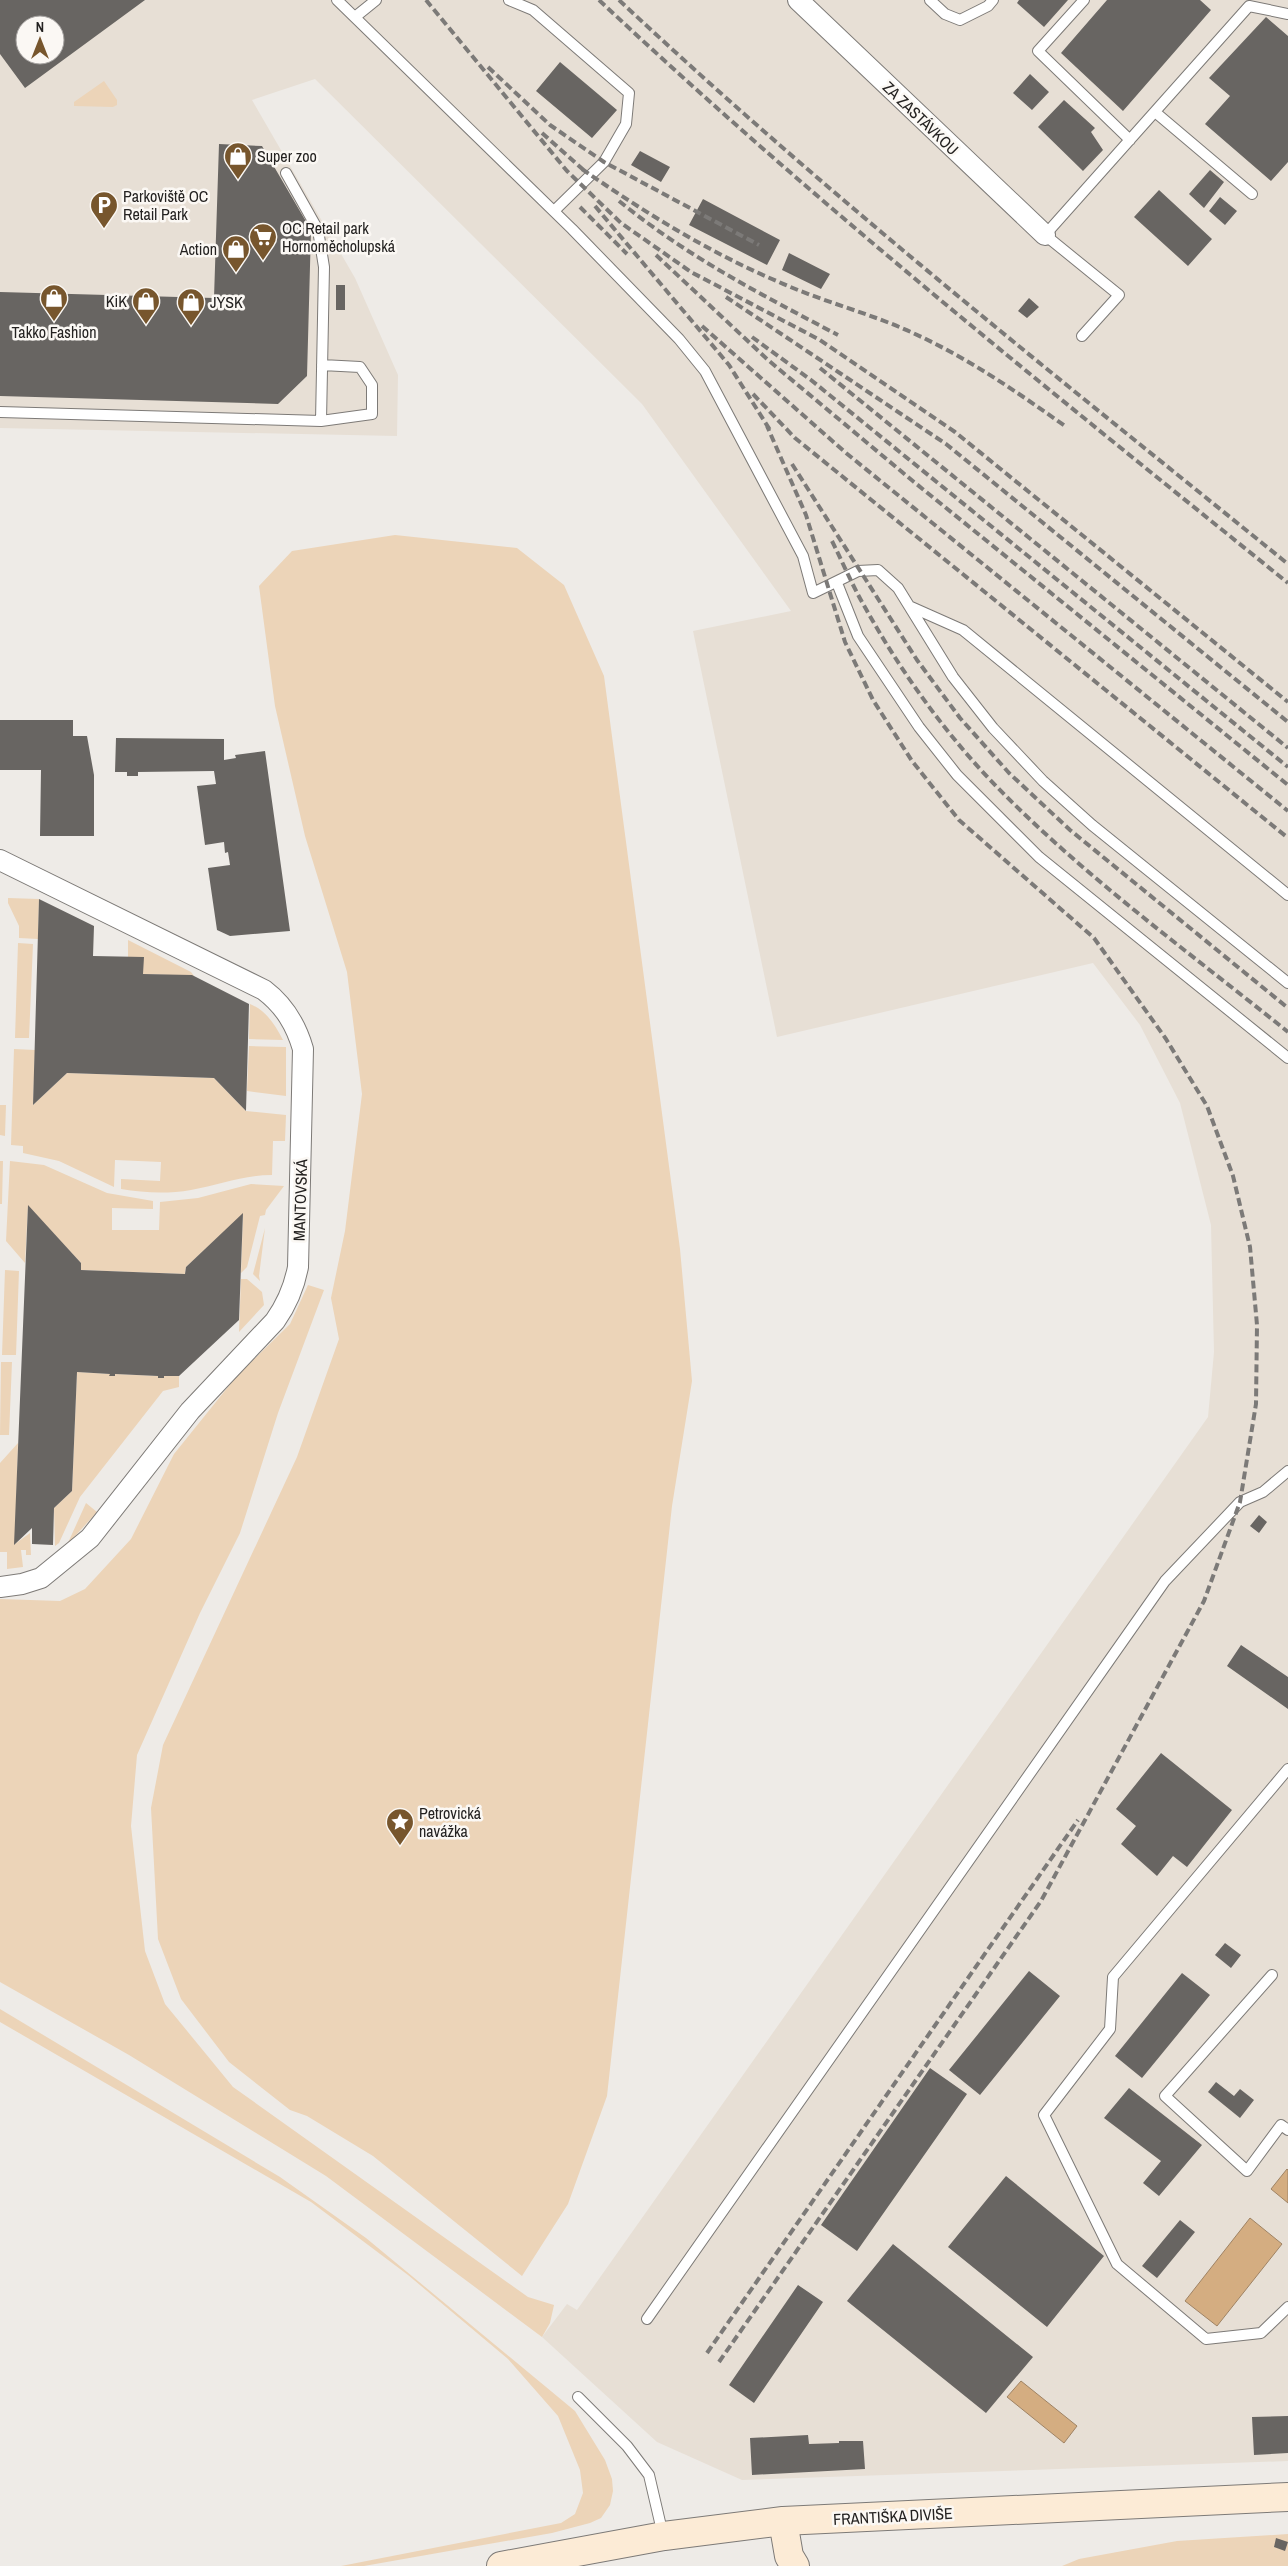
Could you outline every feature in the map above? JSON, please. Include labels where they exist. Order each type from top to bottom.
[{"type":"main road","name":"FRANTIŠKA DIVIŠE","points":[[501,2566],[664,2536],[783,2521],[1288,2498]]},
{"type":"main road","points":[[783,2521],[789,2556],[795,2566]]},
{"type":"street","name":"ZA ZASTÁVKOU","points":[[798,0],[1044,235]]},
{"type":"street","name":"MANTOVSKÁ","points":[[0,860],[264,990],[275,998],[292,1021],[303,1049],[298,1267],[293,1291],[284,1308],[190,1411],[90,1538],[59,1566],[41,1578],[22,1584],[0,1587]]},
{"type":"lane","points":[[337,0],[554,212],[679,339],[705,371],[803,556],[813,593],[837,583],[858,571],[878,570],[898,588],[953,677],[993,728],[1043,781],[1092,825],[1288,983]]},
{"type":"lane","points":[[355,17],[376,0]]},
{"type":"lane","points":[[509,0],[533,10],[629,94],[626,124],[604,162],[554,212]]},
{"type":"lane","points":[[930,0],[946,14],[960,20],[988,6],[993,0]]},
{"type":"lane","points":[[1084,0],[1038,51],[1130,140]]},
{"type":"lane","points":[[1082,336],[1119,294],[1044,235],[1155,112],[1246,3],[1288,14]]},
{"type":"lane","points":[[1155,112],[1252,194]]},
{"type":"lane","points":[[286,173],[318,230],[324,267],[321,421]]},
{"type":"lane","points":[[0,412],[321,421],[372,414],[372,385],[360,367],[322,365]]},
{"type":"lane","points":[[837,583],[858,636],[919,727],[957,775],[1039,857],[1288,1058]]},
{"type":"lane","points":[[908,605],[963,630],[1288,895]]},
{"type":"lane","points":[[647,2319],[1165,1581],[1240,1502],[1263,1492],[1288,1471]]},
{"type":"lane","points":[[1288,1769],[1113,1976],[1110,2029],[1044,2115],[1117,2264],[1206,2339],[1262,2333],[1288,2307]]},
{"type":"lane","points":[[1272,1975],[1165,2096],[1247,2171],[1281,2125],[1288,2130]]},
{"type":"lane","points":[[578,2397],[627,2446],[649,2475],[664,2536]]},
{"type":"shaded area","points":[[0,0],[1288,0],[1288,2461],[742,2480],[657,2442],[542,2337],[567,2304],[577,2310],[1208,1417],[1214,1352],[1211,1225],[1180,1103],[1140,1025],[1093,963],[777,1037],[693,631],[791,611],[642,404],[315,79],[252,100],[355,278],[398,375],[397,436],[0,428]]},
{"type":"shaded area","points":[[104,81],[117,100],[117,105],[113,107],[74,106],[74,102]]},
{"type":"shaded area","points":[[395,535],[517,548],[564,585],[604,676],[680,1249],[692,1381],[672,1506],[607,2096],[568,2204],[522,2276],[373,2156],[307,2116],[290,2110],[229,2062],[181,1999],[158,1939],[151,1808],[163,1745],[297,1457],[339,1339],[331,1298],[345,1231],[362,1094],[347,972],[305,836],[275,706],[259,586],[292,551]]},
{"type":"shaded area","points":[[8,898],[39,899],[38,939],[19,938],[19,926],[8,903]]},
{"type":"shaded area","points":[[128,940],[191,972],[194,976],[143,974],[143,957],[128,957]]},
{"type":"shaded area","points":[[18,943],[33,944],[29,1038],[15,1038]]},
{"type":"shaded area","points":[[250,1004],[266,1015],[274,1024],[283,1040],[249,1039]]},
{"type":"shaded area","points":[[249,1046],[286,1047],[286,1096],[247,1091]]},
{"type":"shaded area","points":[[14,1049],[35,1050],[33,1105],[67,1073],[214,1078],[246,1111],[286,1115],[285,1141],[273,1141],[272,1175],[241,1178],[182,1191],[138,1191],[121,1189],[121,1179],[160,1181],[161,1162],[115,1160],[114,1187],[59,1161],[23,1153],[23,1146],[11,1145]]},
{"type":"shaded area","points":[[0,1105],[6,1105],[5,1136],[0,1135]]},
{"type":"shaded area","points":[[0,1161],[3,1161],[2,1204],[0,1204]]},
{"type":"shaded area","points":[[10,1161],[44,1165],[107,1193],[153,1201],[153,1209],[112,1208],[112,1230],[159,1230],[160,1202],[198,1198],[251,1184],[284,1186],[266,1210],[265,1215],[260,1216],[247,1267],[241,1273],[243,1214],[186,1267],[185,1274],[81,1270],[81,1263],[28,1206],[25,1263],[6,1241]]},
{"type":"shaded area","points":[[265,1228],[259,1276],[260,1281],[253,1274]]},
{"type":"shaded area","points":[[5,1270],[19,1271],[16,1355],[2,1355]]},
{"type":"shaded area","points":[[241,1279],[247,1279],[262,1292],[264,1305],[239,1332]]},
{"type":"shaded area","points":[[308,1285],[324,1290],[278,1413],[240,1533],[200,1613],[137,1755],[131,1826],[145,1951],[165,2004],[233,2087],[528,2297],[554,2305],[550,2323],[542,2337],[326,2176],[129,2055],[0,1982],[0,1599],[60,1601],[85,1589],[131,1539],[174,1454],[236,1377],[290,1324]]},
{"type":"shaded area","points":[[1,1362],[12,1362],[9,1435],[0,1435]]},
{"type":"shaded area","points":[[77,1372],[110,1374],[110,1376],[115,1376],[115,1374],[158,1376],[159,1378],[179,1376],[179,1387],[163,1391],[80,1497],[59,1543],[55,1546],[54,1508],[72,1491]]},
{"type":"shaded area","points":[[18,1443],[15,1544],[30,1533],[31,1555],[26,1555],[26,1550],[21,1550],[23,1567],[7,1569],[7,1552],[0,1552],[0,1463]]},
{"type":"shaded area","points":[[86,1503],[97,1512],[67,1545]]},
{"type":"shaded area","points":[[0,2009],[280,2177],[366,2238],[575,2411],[605,2460],[612,2479],[613,2491],[610,2505],[601,2518],[590,2523],[552,2533],[364,2566],[341,2566],[561,2523],[575,2514],[583,2493],[580,2470],[558,2416],[508,2359],[408,2275],[311,2202],[0,2022]]},
{"type":"shaded area","points":[[1288,2170],[1288,2203],[1271,2189]]},
{"type":"shaded area","points":[[1250,2218],[1282,2244],[1217,2326],[1185,2301]]},
{"type":"shaded area","points":[[1021,2381],[1077,2426],[1064,2443],[1007,2397]]},
{"type":"shaded area","points":[[1288,2534],[1288,2566],[1062,2566],[1079,2559],[1177,2541]]},
{"type":"building","points":[[0,0],[145,0],[65,59],[65,15],[15,15],[15,65],[56,65],[25,88],[0,54]]},
{"type":"building","points":[[1019,0],[1068,0],[1044,27],[1017,3]]},
{"type":"building","points":[[1107,0],[1200,0],[1211,10],[1123,111],[1061,53]]},
{"type":"building","points":[[1266,17],[1288,36],[1288,162],[1271,181],[1205,124],[1230,96],[1209,78]]},
{"type":"building","points":[[560,62],[617,110],[592,138],[536,91]]},
{"type":"building","points":[[1030,74],[1049,92],[1032,110],[1013,93]]},
{"type":"building","points":[[1064,100],[1095,128],[1091,132],[1103,150],[1083,171],[1038,127]]},
{"type":"building","name":"OC Retail park Hornoměcholupská","points":[[219,144],[262,146],[311,230],[307,376],[278,404],[0,396],[0,292],[214,298]]},
{"type":"building","points":[[640,151],[670,167],[661,182],[631,165]]},
{"type":"building","points":[[1210,170],[1224,182],[1204,208],[1189,194]]},
{"type":"building","points":[[1159,190],[1212,239],[1188,266],[1134,217]]},
{"type":"building","points":[[1220,197],[1237,211],[1225,225],[1209,211]]},
{"type":"building","points":[[703,199],[780,240],[767,265],[689,225]]},
{"type":"building","points":[[789,253],[830,274],[821,289],[782,270]]},
{"type":"building","points":[[336,285],[345,285],[345,310],[336,310]]},
{"type":"building","points":[[1029,298],[1039,307],[1027,318],[1018,311]]},
{"type":"building","points":[[0,720],[73,720],[73,736],[87,736],[94,775],[94,836],[40,836],[41,770],[0,770]]},
{"type":"building","points":[[116,738],[224,739],[224,760],[236,758],[235,755],[265,751],[290,931],[230,936],[217,930],[208,868],[230,865],[228,852],[225,853],[224,842],[205,845],[197,786],[216,784],[214,771],[138,772],[138,776],[127,776],[127,772],[115,772]]},
{"type":"building","points":[[39,899],[94,926],[93,956],[144,957],[143,974],[192,975],[249,1004],[246,1111],[214,1078],[67,1073],[33,1105]]},
{"type":"building","points":[[28,1205],[81,1263],[81,1270],[185,1274],[186,1267],[243,1213],[239,1320],[179,1376],[158,1378],[158,1376],[115,1374],[115,1376],[109,1376],[110,1374],[77,1372],[72,1491],[54,1508],[53,1545],[32,1544],[32,1528],[14,1545]]},
{"type":"building","points":[[1259,1515],[1267,1522],[1259,1533],[1250,1526]]},
{"type":"building","points":[[1241,1645],[1288,1677],[1288,1709],[1227,1666]]},
{"type":"building","points":[[1161,1753],[1232,1810],[1187,1867],[1173,1856],[1157,1876],[1121,1844],[1136,1826],[1116,1809]]},
{"type":"building","points":[[1225,1943],[1241,1955],[1231,1968],[1215,1955]]},
{"type":"building","points":[[1029,1971],[1060,1996],[980,2095],[949,2070]]},
{"type":"building","points":[[1182,1973],[1210,1995],[1142,2078],[1115,2056]]},
{"type":"building","points":[[930,2068],[967,2094],[857,2251],[821,2225]]},
{"type":"building","points":[[1216,2082],[1234,2096],[1240,2089],[1254,2100],[1240,2118],[1208,2092]]},
{"type":"building","points":[[1129,2088],[1202,2145],[1159,2196],[1143,2183],[1161,2161],[1104,2118]]},
{"type":"building","points":[[1006,2176],[1104,2256],[1047,2327],[948,2247]]},
{"type":"building","points":[[1180,2220],[1195,2232],[1157,2278],[1142,2266]]},
{"type":"building","points":[[893,2244],[1033,2357],[986,2413],[847,2301]]},
{"type":"building","points":[[798,2285],[823,2302],[754,2403],[729,2385]]},
{"type":"building","points":[[1288,2416],[1288,2453],[1254,2455],[1252,2417]]},
{"type":"building","points":[[808,2435],[809,2444],[863,2441],[865,2469],[752,2475],[750,2438]]},
{"type":"building","points":[[1276,2538],[1288,2542],[1285,2551],[1274,2547]]},
{"type":"railway","points":[[426,0],[567,171],[621,223],[691,272],[820,340],[955,432],[1288,702]]},
{"type":"railway","points":[[599,0],[766,151],[938,298],[1288,583]]},
{"type":"railway","points":[[619,0],[781,147],[864,218],[1288,564]]},
{"type":"railway","points":[[488,67],[550,125],[604,162],[759,245]]},
{"type":"railway","points":[[542,133],[587,173]]},
{"type":"railway","points":[[582,169],[653,216],[753,271],[812,296],[880,319],[953,353],[1010,388],[1065,426]]},
{"type":"railway","points":[[619,201],[671,240],[725,274],[838,335]]},
{"type":"railway","points":[[595,206],[729,365],[770,430]]},
{"type":"railway","points":[[580,207],[627,254]]},
{"type":"railway","points":[[656,255],[768,360],[914,482],[1288,785]]},
{"type":"railway","points":[[726,297],[946,444],[1288,722]]},
{"type":"railway","points":[[702,326],[846,453],[1288,811]]},
{"type":"railway","points":[[752,337],[811,380],[1288,767]]},
{"type":"railway","points":[[820,368],[1288,748]]},
{"type":"railway","points":[[753,394],[795,438],[1288,838]]},
{"type":"railway","points":[[719,2362],[1041,1901],[1204,1601],[1240,1502],[1256,1404],[1257,1325],[1250,1247],[1233,1176],[1207,1106],[1166,1039],[1094,938],[959,820],[912,761],[873,700],[845,642],[806,515],[767,426]]},
{"type":"railway","points":[[792,464],[917,660],[960,718],[1009,773],[1070,830],[1288,1008]]},
{"type":"railway","points":[[832,541],[861,601],[894,656],[926,703],[979,768],[1032,821],[1103,884],[1288,1032]]},
{"type":"railway","points":[[707,2353],[1078,1820]]},
{"type":"place","name":"Super zoo","points":[[238,180]]},
{"type":"place","name":"Parkoviště OC Retail Park","points":[[104,229]]},
{"type":"place","name":"OC Retail park Hornoměcholupská","points":[[263,261]]},
{"type":"place","name":"Action","points":[[236,273]]},
{"type":"place","name":"Takko Fashion","points":[[54,322]]},
{"type":"place","name":"KiK","points":[[146,325]]},
{"type":"place","name":"JYSK","points":[[191,326]]},
{"type":"place","name":"Petrovická navážka","points":[[400,1846]]}]
